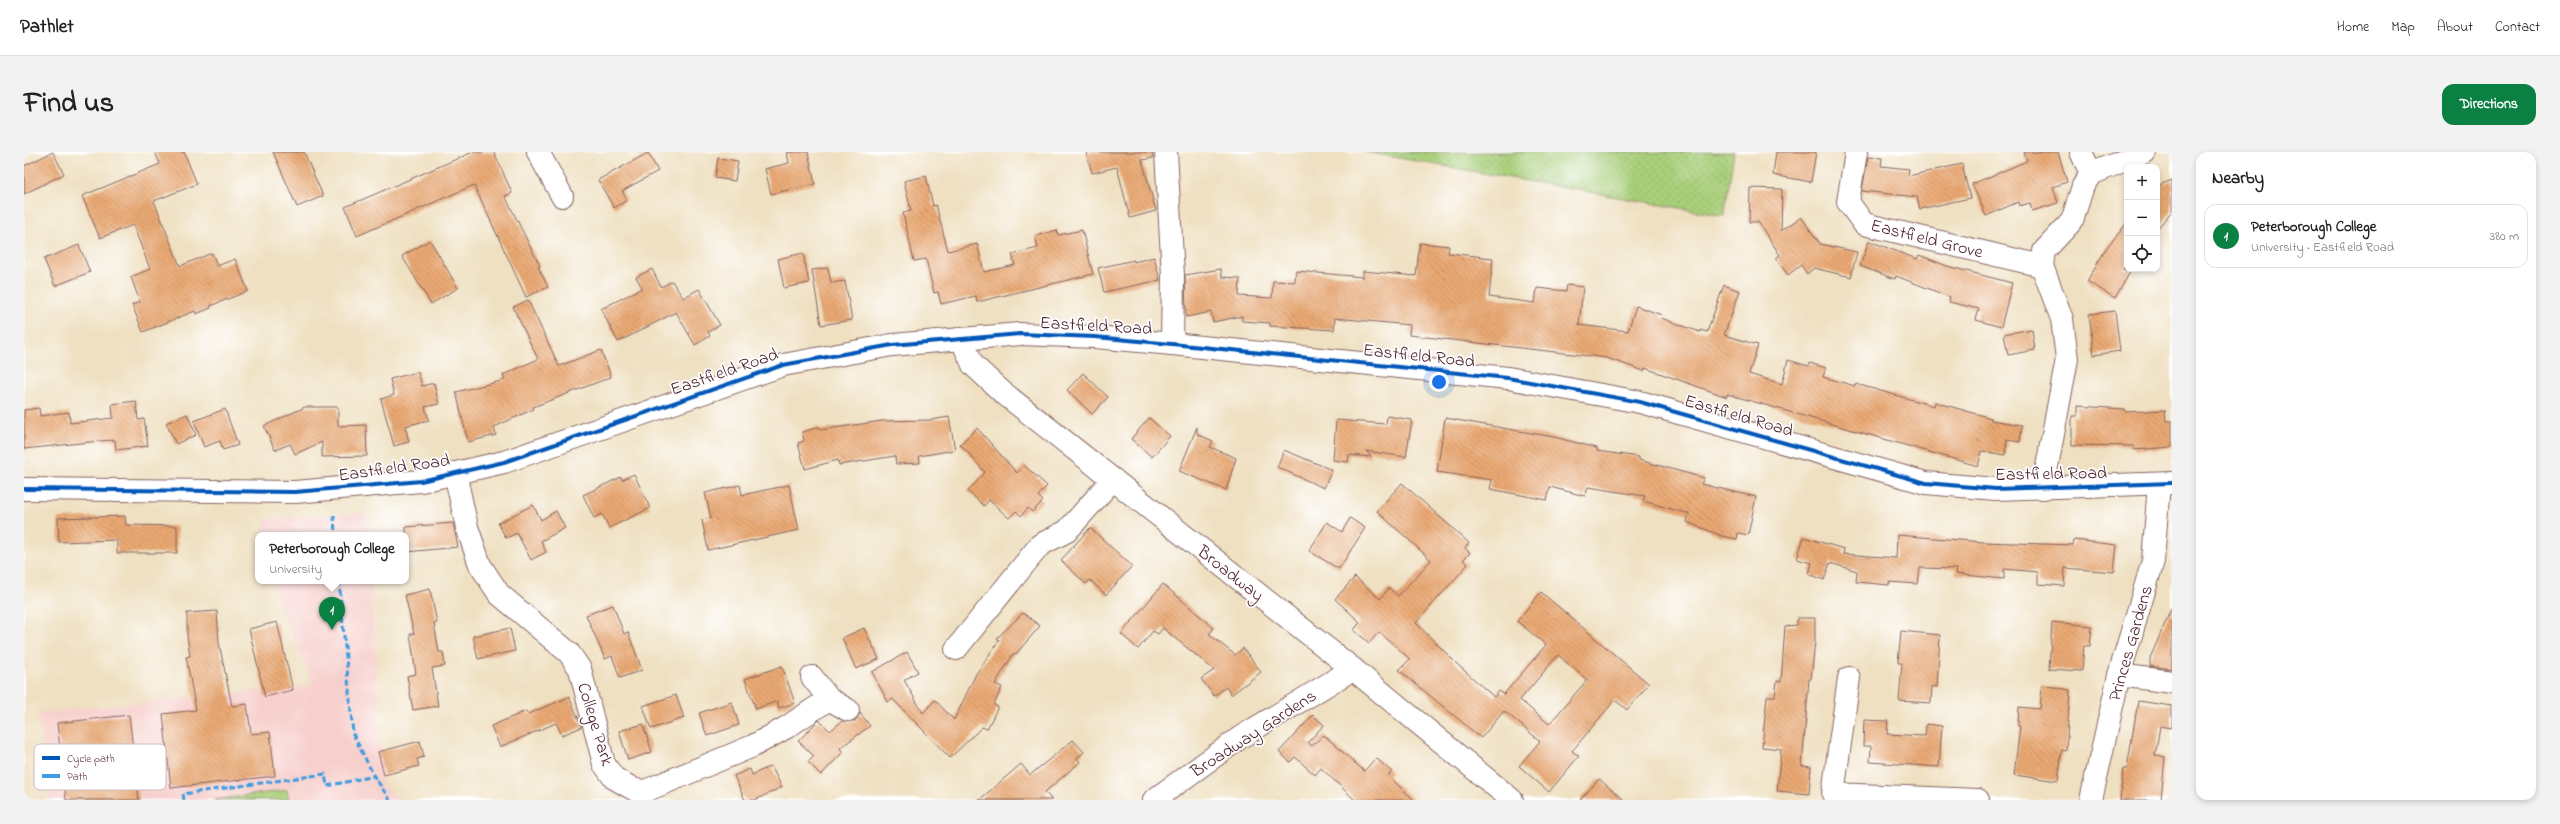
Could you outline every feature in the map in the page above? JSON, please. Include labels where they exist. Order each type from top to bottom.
[{"type":"street","points":[[538,152],[562,196]]},
{"type":"street","points":[[1166,152],[1173,275],[1172,344]]},
{"type":"street","name":"Eastfield Grove","points":[[1856,152],[1848,202],[1864,224],[2042,266]]},
{"type":"street","points":[[2081,152],[2091,174]]},
{"type":"street","points":[[2043,488],[2067,359],[2062,319],[2042,266],[2044,251],[2072,221],[2083,186],[2091,174],[2145,152]]},
{"type":"street","name":"Eastfield Road","points":[[24,489],[295,492],[386,486],[504,462],[783,365],[892,345],[1020,334],[1095,337],[1508,378],[1640,402],[1926,483],[1996,489],[2165,484]]},
{"type":"street","name":"Broadway","points":[[961,338],[973,364],[990,380],[1113,480],[1353,669],[1512,800]]},
{"type":"street","name":"College Park","points":[[455,473],[467,527],[480,565],[499,594],[569,653],[580,669],[604,764],[614,778],[635,790],[645,791],[752,746],[787,727],[829,699]]},
{"type":"street","points":[[956,649],[1040,545],[1067,531],[1113,480]]},
{"type":"street","name":"Princes Gardens","points":[[2091,800],[2118,675],[2153,561],[2165,484]]},
{"type":"street","name":"Broadway Gardens","points":[[1154,800],[1241,737],[1353,669]]},
{"type":"street","points":[[2118,675],[2172,682]]},
{"type":"street","points":[[812,677],[829,699],[848,710]]},
{"type":"street","points":[[1849,678],[1833,794],[1978,800]]},
{"type":"shaded area","points":[[366,513],[368,532],[265,532],[264,519]]},
{"type":"shaded area","points":[[271,584],[371,584],[383,786],[402,800],[49,800],[48,790],[166,790],[166,744],[42,744],[38,713],[313,685]]},
{"type":"green space","points":[[1365,152],[1734,152],[1724,216]]},
{"type":"green space","points":[[287,790],[289,800],[215,800]]},
{"type":"building","points":[[53,152],[64,174],[24,194],[24,166]]},
{"type":"building","points":[[155,152],[184,152],[197,184],[154,201],[180,266],[212,253],[217,266],[235,259],[248,291],[210,306],[211,308],[196,314],[195,311],[143,332],[132,305],[140,302],[131,277],[150,269],[133,225],[100,238],[82,196],[160,164]]},
{"type":"building","points":[[273,152],[304,152],[323,196],[297,207]]},
{"type":"building","points":[[473,152],[494,152],[512,193],[505,196],[540,266],[538,267],[548,287],[526,297],[474,185],[357,236],[345,207]]},
{"type":"building","points":[[787,152],[808,152],[815,184],[771,194],[765,169],[789,163]]},
{"type":"building","points":[[1086,152],[1152,152],[1153,158],[1142,160],[1156,211],[1130,218],[1117,167],[1092,173]]},
{"type":"building","points":[[1776,152],[1816,152],[1811,182],[1773,175]]},
{"type":"building","points":[[2024,152],[2058,152],[2067,182],[2053,187],[2058,203],[2032,211],[2030,203],[2019,206],[2018,202],[1986,216],[1972,184],[2027,161]]},
{"type":"building","points":[[648,153],[658,171],[622,191],[627,200],[614,208],[598,180]]},
{"type":"building","points":[[1868,157],[1882,158],[1881,166],[1909,169],[1908,176],[1962,164],[1970,198],[1920,209],[1917,197],[1862,191]]},
{"type":"building","points":[[718,158],[738,161],[735,181],[715,178]]},
{"type":"building","points":[[926,176],[933,206],[936,205],[948,251],[977,244],[984,272],[1015,265],[1012,254],[1038,248],[1035,236],[1057,230],[1058,235],[1082,230],[1093,274],[977,302],[976,296],[941,304],[938,292],[934,293],[926,259],[914,261],[903,213],[911,211],[904,181]]},
{"type":"building","points":[[2172,180],[2172,211],[2160,225],[2160,200],[2160,185]]},
{"type":"building","points":[[1750,188],[1782,189],[1781,231],[1801,217],[1820,244],[1857,252],[1851,277],[1814,268],[1807,274],[1801,265],[1788,275],[1776,258],[1780,255],[1758,222],[1749,222]]},
{"type":"building","points":[[2124,227],[2123,269],[2124,272],[2130,272],[2115,298],[2087,281],[2107,247]]},
{"type":"building","points":[[430,240],[458,288],[431,304],[402,256]]},
{"type":"building","points":[[1869,241],[1917,259],[1919,255],[1947,266],[2012,283],[2001,327],[1976,320],[1979,309],[1949,302],[1950,297],[1896,276],[1895,279],[1860,266]]},
{"type":"building","points":[[1420,243],[1449,246],[1448,253],[1493,258],[1489,297],[1535,303],[1537,288],[1566,291],[1567,285],[1583,287],[1579,325],[1628,331],[1636,306],[1662,315],[1661,318],[1700,332],[1700,330],[1707,332],[1724,285],[1740,291],[1724,335],[1758,345],[1749,374],[1782,384],[1788,360],[1809,366],[1810,363],[1826,368],[1823,377],[1855,386],[1856,384],[1934,406],[1935,402],[1991,418],[1991,420],[2022,425],[2020,442],[2007,440],[2005,455],[1982,451],[1978,466],[1727,394],[1727,397],[1645,368],[1644,371],[1607,358],[1409,335],[1410,325],[1335,318],[1334,330],[1270,326],[1270,323],[1242,321],[1242,316],[1213,322],[1211,312],[1186,317],[1185,275],[1221,269],[1222,277],[1240,278],[1239,296],[1272,298],[1273,281],[1295,282],[1296,271],[1363,277],[1363,271],[1416,276]]},
{"type":"building","points":[[79,245],[90,272],[55,286],[44,259]]},
{"type":"building","points":[[803,253],[809,283],[784,288],[778,259]]},
{"type":"building","points":[[1154,257],[1160,280],[1104,292],[1098,268]]},
{"type":"building","points":[[828,268],[831,283],[845,281],[852,320],[821,325],[812,270]]},
{"type":"building","points":[[652,269],[661,287],[672,281],[683,298],[699,289],[720,325],[708,332],[710,336],[695,345],[676,312],[618,342],[601,309],[642,288],[636,277]]},
{"type":"building","points":[[528,300],[559,366],[601,350],[611,377],[533,407],[534,409],[494,427],[496,435],[468,442],[456,392],[505,380],[503,375],[538,359],[513,307]]},
{"type":"building","points":[[2115,311],[2120,351],[2094,355],[2089,314]]},
{"type":"building","points":[[2032,329],[2035,350],[2008,355],[2004,334]]},
{"type":"building","points":[[418,372],[422,386],[434,383],[439,404],[425,407],[429,420],[405,426],[409,442],[394,446],[381,399],[394,395],[390,379]]},
{"type":"building","points":[[1083,373],[1108,397],[1092,414],[1067,390]]},
{"type":"building","points":[[136,401],[138,420],[144,419],[148,446],[116,450],[115,440],[24,449],[24,410],[39,408],[40,416],[69,412],[70,423],[113,418],[112,404]]},
{"type":"building","points":[[2077,406],[2125,409],[2125,412],[2165,410],[2166,421],[2172,421],[2172,447],[2134,450],[2134,446],[2072,445],[2072,416],[2077,416]]},
{"type":"building","points":[[305,407],[338,407],[338,426],[366,425],[367,456],[322,457],[322,442],[295,454],[290,444],[275,450],[264,426]]},
{"type":"building","points":[[225,409],[238,445],[223,450],[220,441],[204,447],[194,421]]},
{"type":"building","points":[[187,414],[196,435],[176,444],[166,423]]},
{"type":"building","points":[[1387,416],[1412,420],[1406,457],[1366,451],[1372,457],[1349,455],[1348,462],[1333,460],[1336,420],[1386,424]]},
{"type":"building","points":[[949,417],[955,450],[919,456],[920,463],[896,464],[895,456],[839,465],[838,460],[805,469],[798,443],[804,441],[802,432],[819,427],[820,430],[882,421],[931,420]]},
{"type":"building","points":[[1149,418],[1170,436],[1152,457],[1131,439]]},
{"type":"building","points":[[1445,418],[1554,437],[1597,448],[1597,451],[1639,457],[1639,460],[1704,478],[1701,484],[1756,497],[1748,535],[1738,533],[1737,539],[1722,536],[1687,522],[1689,514],[1643,501],[1645,496],[1588,487],[1585,496],[1550,487],[1547,500],[1490,489],[1492,480],[1437,472]]},
{"type":"building","points":[[1197,427],[1197,434],[1213,441],[1210,447],[1236,458],[1226,490],[1179,471]]},
{"type":"building","points":[[977,428],[1017,473],[1024,465],[1047,486],[1038,496],[1043,501],[1032,512],[1028,508],[1021,516],[1016,511],[1009,518],[989,500],[984,506],[968,491],[985,472],[960,444]]},
{"type":"building","points":[[1284,450],[1332,470],[1324,488],[1277,467]]},
{"type":"building","points":[[634,474],[650,508],[609,528],[602,514],[594,518],[583,495],[621,477],[622,480]]},
{"type":"building","points":[[1402,483],[1469,543],[1465,548],[1470,553],[1463,560],[1468,564],[1416,623],[1459,666],[1494,697],[1499,691],[1504,694],[1546,645],[1517,621],[1541,592],[1649,684],[1627,710],[1615,700],[1572,751],[1579,756],[1549,792],[1519,766],[1540,741],[1504,711],[1481,738],[1399,670],[1410,659],[1379,632],[1369,643],[1354,630],[1360,622],[1335,599],[1355,577],[1380,599],[1389,588],[1398,596],[1431,560],[1377,511]],"holes":[[[1558,655],[1587,680],[1549,724],[1520,700]]]},
{"type":"building","points":[[740,485],[742,495],[789,485],[799,530],[708,550],[702,520],[711,518],[705,493]]},
{"type":"building","points":[[533,505],[541,520],[556,511],[565,528],[541,541],[546,552],[531,560],[517,533],[506,538],[498,523]]},
{"type":"building","points":[[125,516],[126,525],[177,526],[177,553],[117,553],[117,540],[59,542],[58,518]]},
{"type":"building","points":[[1350,518],[1365,528],[1339,569],[1309,551],[1327,522],[1342,532]]},
{"type":"building","points":[[453,523],[458,547],[409,552],[409,532],[406,532],[406,527]]},
{"type":"building","points":[[1090,528],[1132,566],[1106,595],[1090,580],[1086,584],[1061,560]]},
{"type":"building","points":[[1897,535],[1984,542],[2073,545],[2074,540],[2117,545],[2114,572],[2065,568],[2064,586],[2038,584],[2038,572],[2004,569],[2004,579],[1955,574],[1956,569],[1920,568],[1918,584],[1889,582],[1889,585],[1856,582],[1857,571],[1830,563],[1824,580],[1809,574],[1812,563],[1797,559],[1804,537],[1844,549],[1843,554],[1896,558]]},
{"type":"building","points":[[1163,584],[1214,628],[1209,634],[1235,655],[1243,648],[1261,672],[1231,695],[1226,687],[1214,696],[1201,679],[1214,670],[1163,628],[1158,634],[1153,631],[1138,649],[1121,634]]},
{"type":"building","points":[[430,589],[437,623],[434,623],[439,652],[443,652],[445,666],[432,668],[438,706],[413,710],[407,676],[416,674],[410,634],[414,634],[405,595]]},
{"type":"building","points":[[613,605],[624,634],[628,632],[642,670],[620,678],[612,656],[605,659],[586,615]]},
{"type":"building","points":[[2172,607],[2172,669],[2150,666],[2150,658]]},
{"type":"building","points":[[217,611],[219,643],[232,706],[247,704],[251,734],[270,732],[275,776],[171,788],[163,714],[196,710],[186,657],[190,656],[187,636],[187,613]]},
{"type":"building","points":[[1023,613],[1040,626],[1016,654],[1014,653],[995,684],[1002,687],[994,705],[998,707],[987,729],[982,727],[950,758],[893,699],[888,702],[872,672],[907,652],[918,672],[904,680],[923,713],[935,700],[954,720],[976,674],[999,640],[997,638]]},
{"type":"building","points":[[1797,618],[1815,618],[1815,642],[1811,679],[1809,679],[1802,766],[1811,767],[1809,794],[1777,791],[1781,749],[1762,747],[1767,696],[1775,696],[1777,681],[1781,682],[1785,626],[1797,625]]},
{"type":"building","points":[[277,622],[293,690],[265,697],[249,629]]},
{"type":"building","points":[[2052,622],[2092,626],[2090,646],[2084,646],[2082,671],[2049,669]]},
{"type":"building","points":[[510,628],[515,651],[478,659],[473,636]]},
{"type":"building","points":[[864,628],[879,659],[856,669],[842,638]]},
{"type":"building","points":[[1901,631],[1940,635],[1937,687],[1932,686],[1931,703],[1899,701],[1902,663],[1898,663]]},
{"type":"building","points":[[782,666],[795,703],[779,708],[777,701],[756,709],[745,679]]},
{"type":"building","points":[[2042,685],[2070,690],[2066,751],[2062,750],[2058,781],[2014,775],[2020,726],[2018,726],[2019,707],[2040,709]]},
{"type":"building","points":[[676,695],[684,718],[651,729],[643,706]]},
{"type":"building","points":[[569,697],[582,727],[562,735],[556,723],[500,747],[491,726],[526,711],[528,714]]},
{"type":"building","points":[[2138,701],[2172,706],[2172,728],[2160,726],[2155,756],[2165,757],[2161,800],[2120,800],[2123,769],[2127,769]]},
{"type":"building","points":[[732,702],[739,725],[707,736],[699,713]]},
{"type":"building","points":[[860,713],[870,726],[840,748],[843,752],[821,775],[808,762],[814,756],[798,741],[819,720],[830,731],[842,721],[855,721]]},
{"type":"building","points":[[129,715],[132,744],[59,744],[57,723]]},
{"type":"building","points":[[1313,715],[1324,725],[1308,742],[1312,746],[1324,735],[1364,771],[1376,758],[1392,772],[1388,776],[1414,800],[1355,800],[1321,768],[1315,775],[1295,757],[1290,762],[1279,752]]},
{"type":"building","points":[[1864,720],[1888,721],[1887,734],[1925,736],[1926,724],[1942,726],[1939,767],[1870,762],[1871,746],[1863,746]]},
{"type":"building","points":[[643,724],[652,752],[628,760],[619,731]]},
{"type":"building","points":[[1073,740],[1084,752],[1077,758],[1080,762],[1045,792],[1052,800],[979,800],[1021,764],[1030,775]]},
{"type":"building","points":[[420,741],[424,757],[417,759],[419,766],[384,775],[378,752]]},
{"type":"building","points":[[771,766],[782,787],[755,800],[745,800],[734,776],[750,769],[752,775]]},
{"type":"building","points":[[1599,779],[1624,800],[1580,800]]},
{"type":"building","points":[[65,790],[138,790],[139,800],[66,800]]},
{"type":"marked path","points":[[334,515],[335,532]]},
{"type":"marked path","points":[[339,584],[353,734],[374,776]]},
{"type":"marked path","points":[[184,800],[183,794],[325,774],[327,786],[374,776],[390,800]]},
{"type":"cycle path","points":[[24,489],[295,492],[421,481],[504,462],[783,365],[892,345],[1020,334],[1095,337],[1508,378],[1640,402],[1926,483],[1996,489],[2172,483]]},
{"type":"place","name":"Peterborough College","points":[[332,630]]}]
